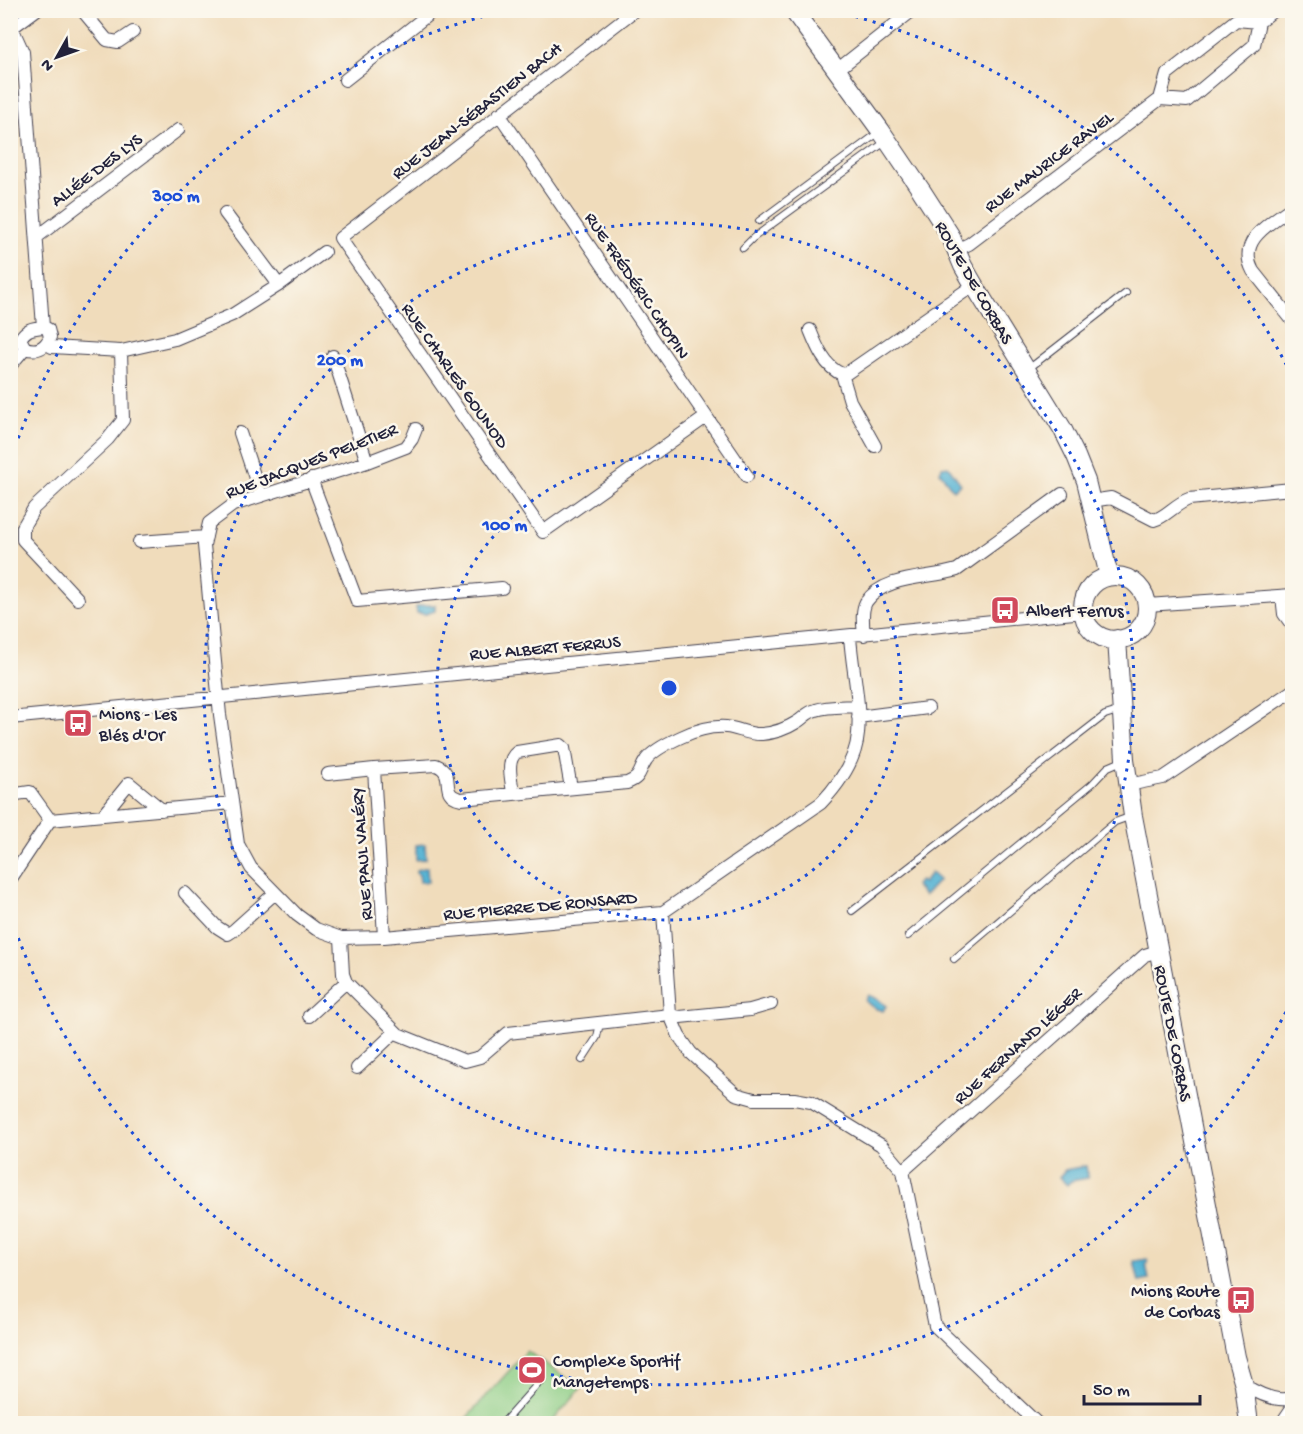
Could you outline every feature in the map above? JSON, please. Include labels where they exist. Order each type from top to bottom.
[{"type":"street","points":[[36,10],[12,25],[23,52],[43,327]]},
{"type":"street","points":[[82,10],[106,40],[118,42],[134,32]]},
{"type":"street","points":[[345,80],[434,10]]},
{"type":"street","name":"RUE JEAN-SÉBASTIEN BACH","points":[[340,238],[635,10]]},
{"type":"street","name":"ROUTE DE CORBAS","points":[[793,10],[884,135],[950,235],[974,285],[1062,428],[1076,456],[1091,501],[1109,576]]},
{"type":"street","points":[[837,70],[913,10]]},
{"type":"street","points":[[1259,22],[1236,20],[1167,74],[1160,99],[1187,100],[1254,45],[1259,22],[1274,10]]},
{"type":"street","name":"RUE MAURICE RAVEL","points":[[956,250],[969,244],[1160,99]]},
{"type":"street","name":"RUE FRÉDÉRIC CHOPIN","points":[[499,114],[747,477]]},
{"type":"street","name":"ALLÉE DES LYS","points":[[37,237],[178,130]]},
{"type":"street","points":[[1293,207],[1258,234],[1251,242],[1247,252],[1248,262],[1253,271],[1293,320]]},
{"type":"street","points":[[225,213],[279,285]]},
{"type":"street","name":"RUE CHARLES GOUNOD","points":[[340,238],[543,532],[706,417]]},
{"type":"street","points":[[47,345],[122,351],[175,339],[231,315],[279,285],[324,252]]},
{"type":"street","points":[[842,375],[854,369],[974,285]]},
{"type":"street","points":[[10,366],[18,341],[28,329],[43,327],[48,329],[50,337],[47,345],[42,349],[31,351],[18,341]]},
{"type":"street","points":[[810,330],[824,358],[832,369],[842,375],[850,401],[875,446]]},
{"type":"street","points":[[78,599],[23,540],[23,526],[34,508],[108,439],[123,420],[122,351]]},
{"type":"street","points":[[333,356],[367,462]]},
{"type":"street","name":"RUE JACQUES PELETIER","points":[[206,537],[209,523],[233,505],[367,462],[406,447],[416,429]]},
{"type":"street","points":[[240,434],[261,496]]},
{"type":"street","points":[[311,479],[357,601],[502,588]]},
{"type":"street","points":[[1091,501],[1111,498],[1155,520],[1174,506],[1189,500],[1293,489]]},
{"type":"street","points":[[864,635],[862,621],[865,603],[883,587],[896,582],[942,575],[957,570],[1062,494]]},
{"type":"street","points":[[139,542],[206,537],[204,544],[218,698]]},
{"type":"street","points":[[1109,576],[1122,577],[1135,583],[1141,590],[1147,605],[1146,616],[1137,631],[1125,638],[1117,639],[1100,636],[1091,628],[1084,612],[1090,588],[1099,580],[1109,576]]},
{"type":"street","points":[[1147,605],[1287,595],[1284,614],[1293,626]]},
{"type":"street","name":"RUE ALBERT FERRUS","points":[[10,718],[1084,612]]},
{"type":"street","name":"RUE PIERRE DE RONSARD","points":[[218,698],[238,844],[251,868],[297,915],[316,929],[340,938],[384,937],[663,912],[821,803],[833,790],[852,757],[858,736],[850,636]]},
{"type":"street","name":"ROUTE DE CORBAS","points":[[1117,639],[1125,759],[1133,816],[1236,1357],[1244,1385],[1249,1424]]},
{"type":"street","points":[[1128,785],[1162,778],[1293,691]]},
{"type":"street","points":[[857,711],[928,708]]},
{"type":"street","name":"RUE PAUL VALÉRY","points":[[328,774],[436,765],[443,768],[448,776],[449,793],[461,799],[627,783],[636,780],[645,761],[652,753],[698,730],[725,727],[751,734],[763,734],[782,730],[797,722],[807,713],[818,709],[857,711]]},
{"type":"street","points":[[513,794],[510,762],[512,756],[517,752],[561,745],[564,748],[571,789]]},
{"type":"street","name":"RUE PAUL VALÉRY","points":[[374,769],[384,937]]},
{"type":"street","points":[[103,815],[129,783],[162,810]]},
{"type":"street","points":[[10,795],[30,792],[50,820]]},
{"type":"street","points":[[50,820],[232,803]]},
{"type":"street","points":[[10,880],[50,820]]},
{"type":"street","points":[[185,893],[217,927],[228,934],[275,892]]},
{"type":"street","points":[[663,912],[670,1015],[691,1053],[736,1094],[754,1099],[794,1099],[811,1102],[881,1145],[903,1171],[935,1326],[1038,1424]]},
{"type":"street","points":[[340,938],[343,974],[346,982],[395,1032],[404,1038],[469,1061],[480,1057],[508,1033],[670,1015],[680,1017],[750,1010],[771,1004]]},
{"type":"street","name":"RUE FERNAND LÉGER","points":[[903,1171],[1145,955],[1158,951]]},
{"type":"street","points":[[309,1016],[346,982]]},
{"type":"street","points":[[357,1068],[395,1032]]},
{"type":"street","points":[[1244,1385],[1270,1397],[1293,1398]]},
{"type":"street","points":[[1281,1424],[1293,1408]]},
{"type":"lane","points":[[759,221],[884,135]]},
{"type":"lane","points":[[744,248],[753,238],[884,135]]},
{"type":"lane","points":[[1027,371],[1126,293]]},
{"type":"lane","points":[[852,911],[1105,715],[1121,710]]},
{"type":"lane","points":[[908,936],[1092,784],[1108,766],[1125,759]]},
{"type":"lane","points":[[954,959],[1115,822],[1133,816]]},
{"type":"lane","points":[[582,1060],[597,1037],[600,1023]]},
{"type":"lane","points":[[502,1424],[542,1380]]},
{"type":"green space","name":"Complexe Sportif Mangetemps","points":[[527,1351],[581,1388],[551,1423],[461,1424]]},
{"type":"water","points":[[948,466],[961,484],[953,490],[940,472],[942,467]]},
{"type":"water","points":[[435,605],[435,611],[426,614],[417,613],[416,607]]},
{"type":"water","points":[[425,844],[426,859],[416,860],[416,845]]},
{"type":"water","points":[[427,867],[428,882],[420,882],[416,870]]},
{"type":"water","points":[[931,873],[939,880],[924,896],[915,885],[920,881],[923,883]]},
{"type":"water","points":[[868,995],[886,1006],[883,1011],[865,1001]]},
{"type":"water","points":[[1086,1166],[1088,1178],[1071,1181],[1067,1185],[1059,1177],[1065,1170]]},
{"type":"water","points":[[1147,1259],[1149,1280],[1139,1282],[1134,1261]]},
{"type":"place","name":"Albert Ferrus","points":[[1005,610]]},
{"type":"place","name":"Mions - Les Blés d'Or","points":[[78,723]]},
{"type":"place","name":"Mions Route de Corbas","points":[[1241,1300]]},
{"type":"place","name":"Complexe Sportif Mangetemps","points":[[532,1370]]}]
